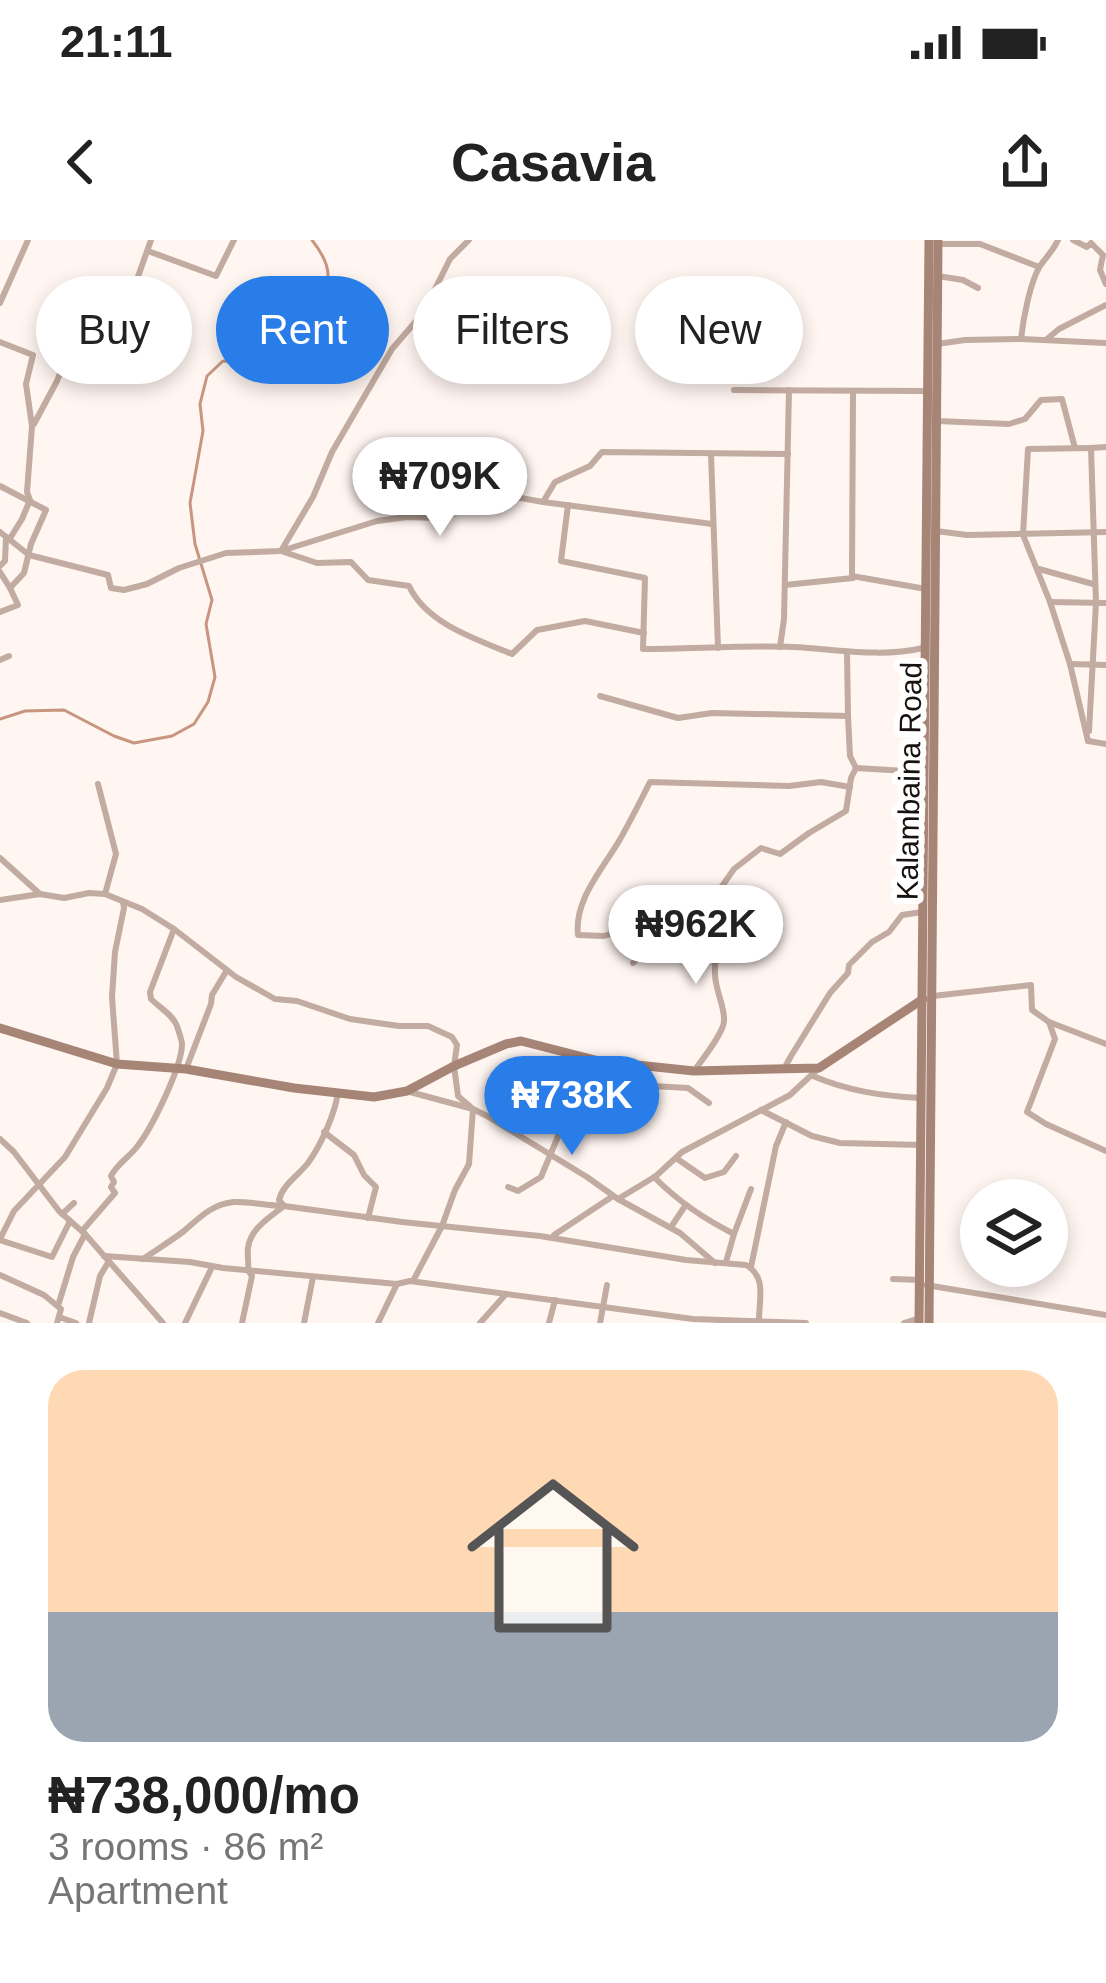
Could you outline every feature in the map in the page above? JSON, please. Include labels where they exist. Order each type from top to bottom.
[{"type":"main road","name":"Kalambaina Road","points":[[922,1321],[936,531],[935,241]]},
{"type":"main road","points":[[923,1284],[928,391],[935,241]]},
{"type":"main road","points":[[0,1028],[117,1064],[374,1097],[407,1091],[454,1066],[521,1041],[585,1058],[694,1070],[816,1072],[926,998]]},
{"type":"street","points":[[0,303],[28,240]]},
{"type":"street","points":[[32,425],[76,333],[135,285],[151,240]]},
{"type":"street","points":[[148,251],[217,276],[234,240]]},
{"type":"street","points":[[281,551],[392,349],[423,313],[450,259],[469,240]]},
{"type":"street","points":[[1022,339],[1039,267],[1058,240]]},
{"type":"street","points":[[1073,240],[1087,247],[1092,241],[1104,258],[1100,270],[1106,284]]},
{"type":"street","points":[[935,241],[975,242],[1039,267]]},
{"type":"street","points":[[938,276],[978,288]]},
{"type":"street","points":[[1047,340],[1106,305]]},
{"type":"street","points":[[937,344],[1022,339],[1106,344]]},
{"type":"street","points":[[0,342],[33,355],[26,384],[32,425],[30,500],[22,519],[5,536],[5,561],[0,569],[18,604],[0,612]]},
{"type":"street","points":[[734,390],[928,391]]},
{"type":"street","points":[[780,647],[789,391]]},
{"type":"street","points":[[853,392],[855,578]]},
{"type":"street","points":[[937,421],[1009,424],[1025,419],[1041,400],[1062,399],[1075,448]]},
{"type":"street","points":[[1088,741],[1070,664],[1023,535],[1028,449],[1106,447]]},
{"type":"street","points":[[1088,741],[1096,603],[1090,448]]},
{"type":"street","points":[[543,502],[555,482],[590,466],[602,452],[788,454]]},
{"type":"street","points":[[711,453],[718,648]]},
{"type":"street","points":[[0,486],[46,510],[24,573],[10,588]]},
{"type":"street","points":[[5,536],[28,555],[108,574],[111,588],[124,590],[226,553],[281,551],[377,521],[436,518],[498,498],[714,524]]},
{"type":"street","points":[[568,505],[561,561],[645,578],[644,650],[926,649]]},
{"type":"street","points":[[936,531],[967,535],[1106,532]]},
{"type":"street","points":[[281,551],[317,562],[351,562],[368,580],[409,586],[414,598],[449,627],[512,654],[537,630],[585,621],[644,633]]},
{"type":"street","points":[[1039,569],[1094,584]]},
{"type":"street","points":[[785,585],[855,578],[926,589]]},
{"type":"street","points":[[1050,602],[1106,603]]},
{"type":"street","points":[[633,963],[667,926],[713,899],[734,868],[752,852],[761,848],[780,854],[846,812],[856,768],[850,756],[847,652]]},
{"type":"street","points":[[0,660],[9,656]]},
{"type":"street","points":[[1070,664],[1106,665]]},
{"type":"street","points":[[600,696],[678,718],[712,713],[848,716]]},
{"type":"street","points":[[1088,741],[1106,744]]},
{"type":"street","points":[[856,768],[925,773]]},
{"type":"street","points":[[667,926],[630,928],[604,936],[578,935],[576,919],[592,881],[650,782],[789,786],[821,782],[850,787]]},
{"type":"street","points":[[98,784],[116,854],[105,894]]},
{"type":"street","points":[[0,858],[40,894]]},
{"type":"street","points":[[0,899],[105,894],[142,909],[275,999],[350,1018],[428,1027],[452,1037],[457,1045],[458,1096],[473,1109],[671,1227],[715,1263]]},
{"type":"street","points":[[694,1070],[724,1028],[714,973],[723,919],[713,899]]},
{"type":"street","points":[[70,1221],[52,1257],[0,1240],[14,1211],[65,1157],[85,1127],[117,1064],[112,997],[123,902]]},
{"type":"street","points":[[788,1070],[791,1056],[858,954],[889,932],[902,915],[924,912]]},
{"type":"street","points":[[174,929],[150,992],[151,999],[175,1019],[182,1045],[181,1069]]},
{"type":"street","points":[[58,1306],[84,1233],[116,1193],[111,1176],[150,1128],[200,1037],[212,995],[227,970]]},
{"type":"street","points":[[926,998],[1031,985],[1032,1010],[1049,1022],[1106,1043]]},
{"type":"street","points":[[1049,1022],[1055,1039],[1027,1112],[1106,1151]]},
{"type":"street","points":[[585,1058],[572,1093],[622,1116],[640,1064]]},
{"type":"street","points":[[551,1238],[654,1178],[676,1158],[790,1095],[816,1072],[836,1086],[880,1096],[921,1098]]},
{"type":"street","points":[[633,1084],[688,1088],[709,1103]]},
{"type":"street","points":[[407,1091],[473,1109]]},
{"type":"street","points":[[284,1206],[280,1193],[309,1162],[332,1118],[338,1092]]},
{"type":"street","points":[[508,1187],[518,1191],[542,1177],[575,1095]]},
{"type":"street","points":[[413,1281],[469,1164],[473,1109]]},
{"type":"street","points":[[761,1111],[812,1136],[840,1143],[922,1145]]},
{"type":"street","points":[[751,1267],[776,1146],[786,1122]]},
{"type":"street","points":[[324,1132],[354,1155],[376,1187],[368,1218]]},
{"type":"street","points":[[0,1139],[163,1323]]},
{"type":"street","points":[[676,1158],[706,1178],[724,1172],[736,1156]]},
{"type":"street","points":[[654,1178],[685,1206],[734,1234]]},
{"type":"street","points":[[726,1263],[751,1189]]},
{"type":"street","points":[[143,1259],[212,1209],[232,1202],[284,1206],[751,1267],[760,1280],[759,1320]]},
{"type":"street","points":[[62,1214],[74,1203]]},
{"type":"street","points":[[242,1323],[252,1276],[247,1249],[253,1232],[284,1206]]},
{"type":"street","points":[[671,1227],[685,1206]]},
{"type":"street","points":[[106,1258],[397,1284],[413,1281],[693,1319],[806,1323]]},
{"type":"street","points":[[89,1323],[106,1258]]},
{"type":"street","points":[[185,1323],[212,1266]]},
{"type":"street","points":[[0,1275],[44,1295],[61,1309],[58,1320],[76,1323]]},
{"type":"street","points":[[304,1323],[313,1277]]},
{"type":"street","points":[[893,1279],[1106,1315]]},
{"type":"street","points":[[378,1323],[397,1284]]},
{"type":"street","points":[[600,1323],[607,1285]]},
{"type":"street","points":[[481,1323],[506,1294]]},
{"type":"street","points":[[549,1323],[555,1300]]},
{"type":"street","points":[[641,1323],[642,1312]]},
{"type":"street","points":[[0,1313],[27,1323]]},
{"type":"street","points":[[904,1323],[922,1321]]},
{"type":"waterway","points":[[0,719],[25,711],[64,710],[134,743],[172,736],[194,724],[208,702],[215,677],[206,624],[212,600],[195,544],[190,503],[203,431],[200,404],[207,376],[223,361],[274,358],[302,331],[328,275],[312,240]]}]
